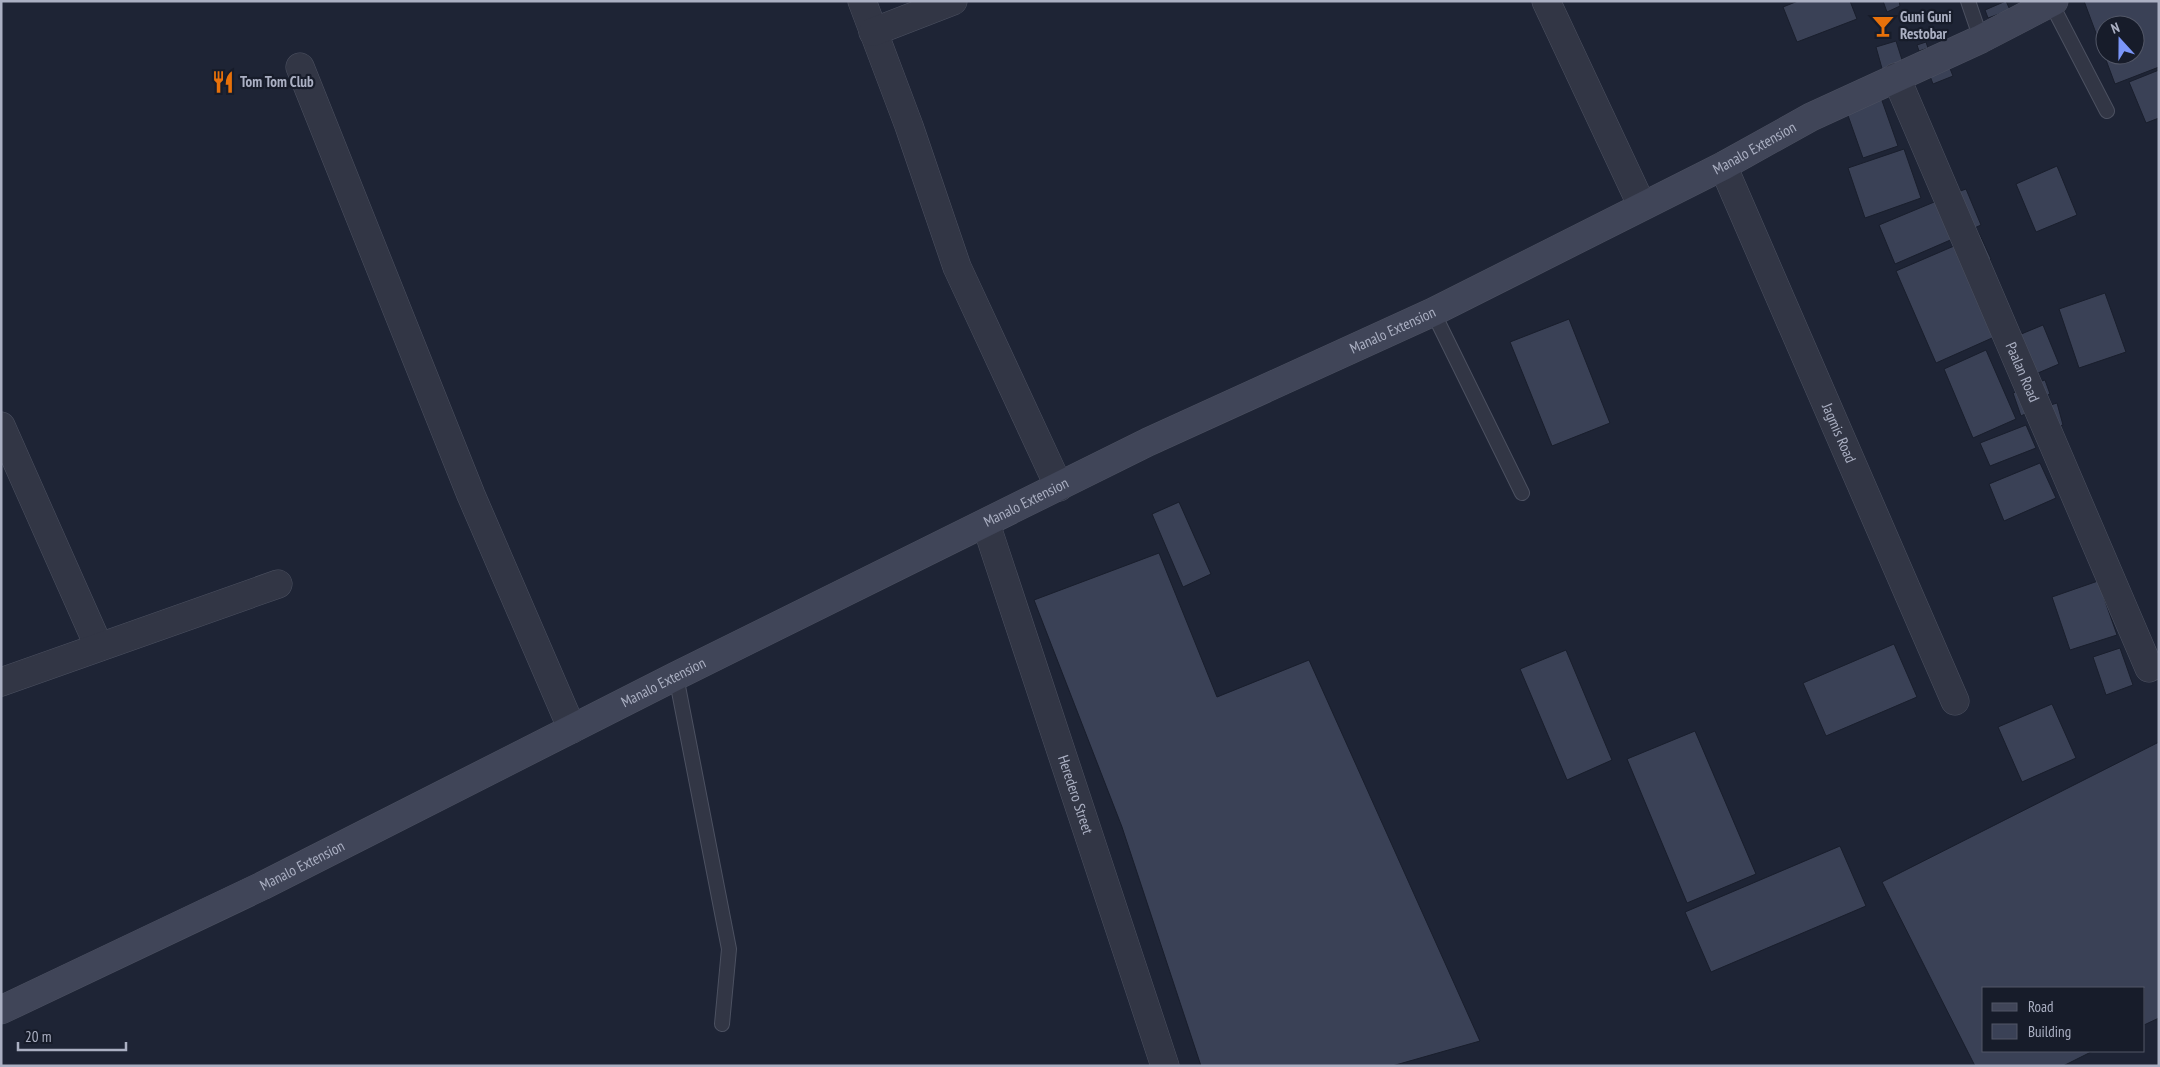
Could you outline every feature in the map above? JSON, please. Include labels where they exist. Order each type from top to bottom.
[{"type":"street","points":[[862,1],[909,126],[957,267],[1058,487]]},
{"type":"street","points":[[873,32],[953,1]]},
{"type":"street","points":[[1546,1],[1642,206]]},
{"type":"street","name":"Manalo Extension","points":[[1,1010],[262,886],[676,676],[986,524],[1148,442],[1433,312],[1723,166],[1811,117],[1896,76],[1981,39],[2053,2]]},
{"type":"street","points":[[300,67],[471,494],[572,729]]},
{"type":"street","name":"Paalan Road","points":[[1896,76],[2149,668]]},
{"type":"street","name":"Jagmis Road","points":[[1723,166],[1955,701]]},
{"type":"street","points":[[1,426],[99,647]]},
{"type":"street","name":"Heredero Street","points":[[986,524],[1165,1066]]},
{"type":"street","points":[[1,682],[278,584]]},
{"type":"lane","points":[[1968,1],[1981,39]]},
{"type":"lane","points":[[2053,2],[2107,111]]},
{"type":"lane","points":[[1433,312],[1522,493]]},
{"type":"lane","points":[[676,676],[729,949],[722,1024]]},
{"type":"building","points":[[1798,1],[1850,1],[1857,19],[1797,42],[1783,7]]},
{"type":"building","points":[[1883,1],[1899,1],[1900,6],[1887,12]]},
{"type":"building","points":[[2006,1],[2010,10],[1988,18],[1985,10]]},
{"type":"building","points":[[2084,1],[2159,1],[2159,67],[2115,84],[2108,65],[2145,65],[2145,15],[2095,15],[2095,30]]},
{"type":"building","points":[[1896,41],[1904,66],[1883,72],[1876,47]]},
{"type":"building","points":[[1926,42],[1928,48],[1919,51],[1917,45]]},
{"type":"building","points":[[1947,61],[1953,76],[1933,84],[1927,68]]},
{"type":"building","points":[[2159,70],[2159,118],[2146,123],[2129,82]]},
{"type":"building","points":[[1880,95],[1898,146],[1863,158],[1845,107]]},
{"type":"building","points":[[1904,149],[1921,198],[1865,218],[1848,168]]},
{"type":"building","points":[[2057,166],[2077,215],[2036,232],[2016,184]]},
{"type":"building","points":[[1966,189],[1981,225],[1968,231],[1952,194]]},
{"type":"building","points":[[1939,200],[1955,238],[1895,264],[1879,225]]},
{"type":"building","points":[[1979,233],[1991,259],[1983,263],[1971,237]]},
{"type":"building","points":[[1961,243],[2001,334],[1936,363],[1896,271]]},
{"type":"building","points":[[2105,293],[2126,352],[2079,368],[2059,309]]},
{"type":"building","points":[[1569,319],[1610,423],[1552,446],[1510,342]]},
{"type":"building","points":[[2043,325],[2059,364],[2031,376],[2014,337]]},
{"type":"building","points":[[1986,350],[2016,419],[1973,438],[1944,369]]},
{"type":"building","points":[[2045,380],[2050,394],[2040,398],[2034,383]]},
{"type":"building","points":[[2019,391],[2027,413],[2021,416],[2013,393]]},
{"type":"building","points":[[2057,403],[2063,425],[2050,429],[2044,407]]},
{"type":"building","points":[[2026,425],[2036,448],[1990,466],[1980,443]]},
{"type":"building","points":[[2040,463],[2056,498],[2004,521],[1989,484]]},
{"type":"building","points":[[1179,502],[1211,574],[1183,587],[1152,514]]},
{"type":"building","points":[[1159,553],[1217,697],[1309,660],[1480,1041],[1392,1066],[1201,1066],[1122,827],[1034,600]]},
{"type":"building","points":[[2098,581],[2117,635],[2070,650],[2052,597]]},
{"type":"building","points":[[1894,644],[1917,697],[1826,736],[1803,683]]},
{"type":"building","points":[[2120,648],[2133,685],[2106,695],[2093,657]]},
{"type":"building","points":[[1566,650],[1612,760],[1567,780],[1520,669]]},
{"type":"building","points":[[2052,704],[2076,758],[2022,782],[1998,727]]},
{"type":"building","points":[[1695,731],[1756,874],[1687,903],[1627,759]]},
{"type":"building","points":[[2159,742],[2159,1018],[2145,1025],[2145,987],[1982,987],[1982,1052],[2091,1052],[2063,1066],[1975,1066],[1882,882]]},
{"type":"building","points":[[1840,846],[1866,906],[1711,972],[1685,912]]},
{"type":"place","name":"Guni Guni Restobar","points":[[1883,26]]},
{"type":"place","name":"Tom Tom Club","points":[[223,82]]}]
